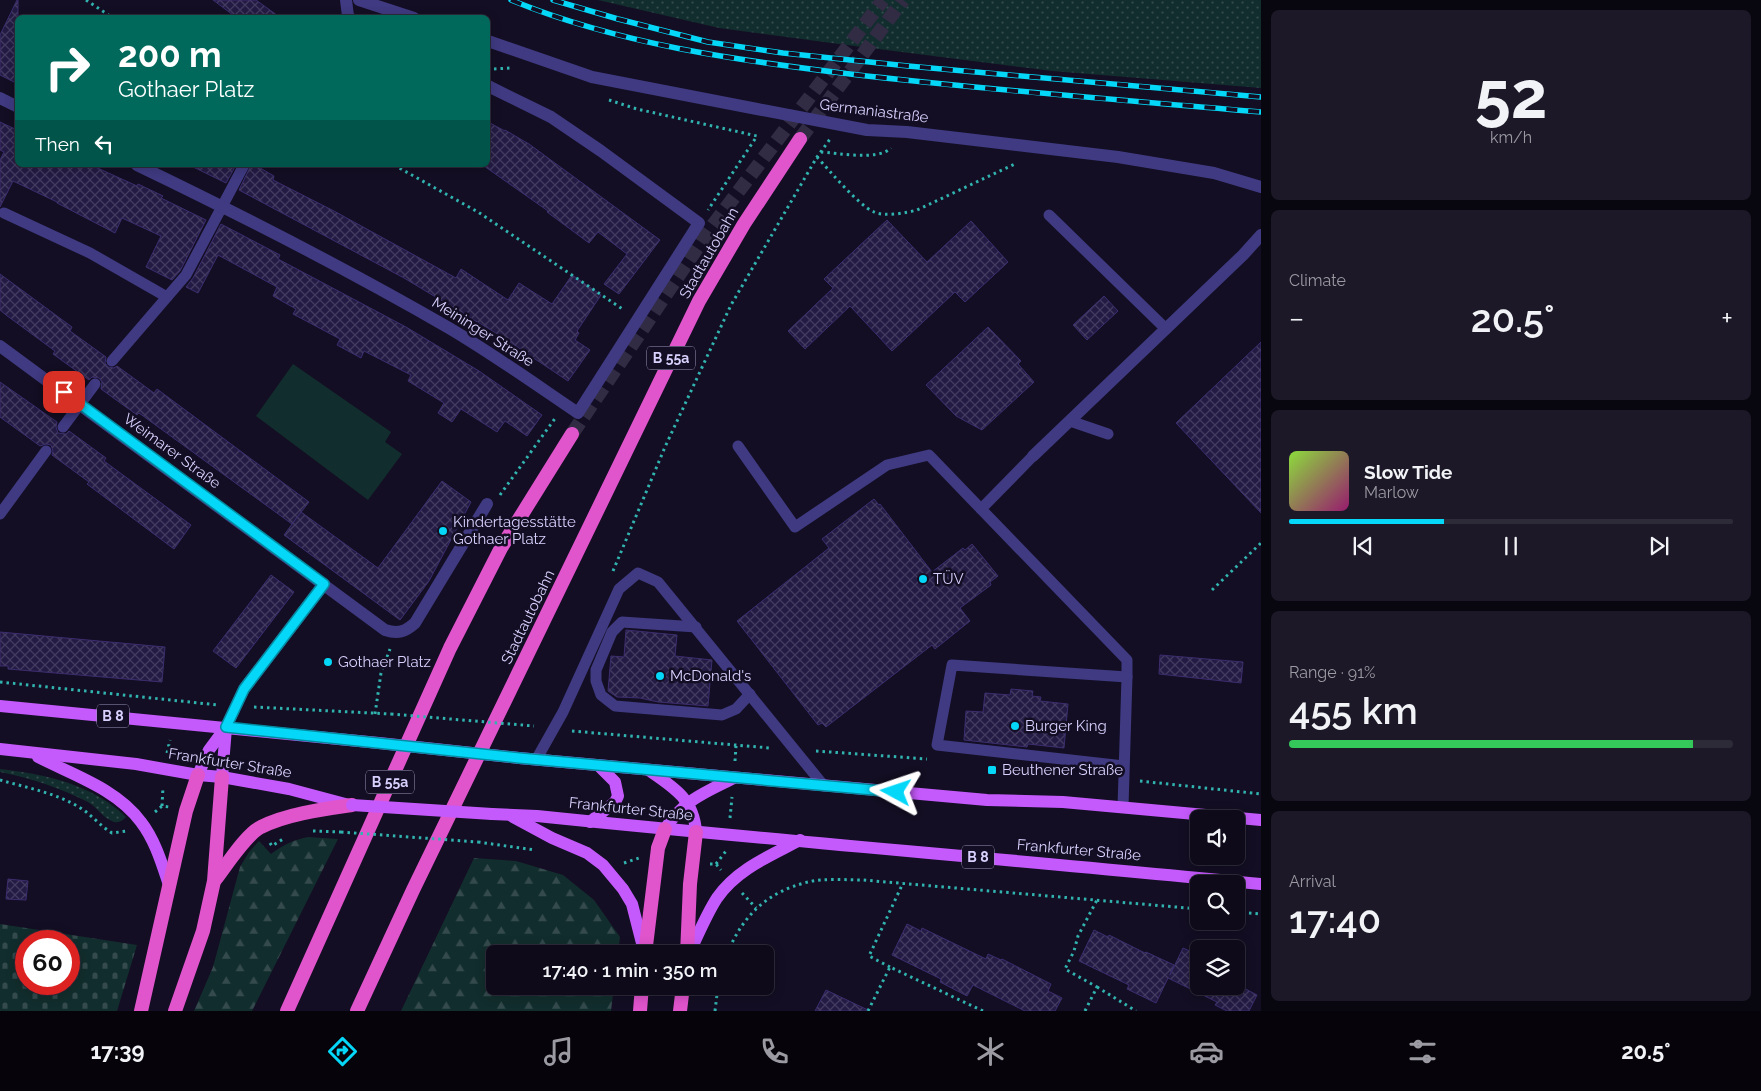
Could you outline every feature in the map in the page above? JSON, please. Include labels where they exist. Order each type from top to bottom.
[{"type":"highway","name":"Stadtautobahn","points":[[357,1011],[699,301],[744,224],[800,139]]},
{"type":"highway","name":"B 55a","points":[[287,1011],[450,648],[501,548],[572,434]]},
{"type":"highway","points":[[141,1011],[186,810],[198,775]]},
{"type":"highway","points":[[175,1011],[203,932],[214,881],[222,777]]},
{"type":"highway","points":[[214,881],[245,841],[260,827],[315,810],[352,805]]},
{"type":"highway","points":[[646,945],[658,848],[665,829]]},
{"type":"highway","points":[[688,945],[690,884],[696,832]]},
{"type":"highway","points":[[640,1011],[641,995]]},
{"type":"highway","points":[[680,1011],[682,995]]},
{"type":"main road","name":"B 8","points":[[0,706],[734,778],[987,800],[1063,802],[1261,820]]},
{"type":"main road","points":[[198,775],[209,750],[226,727]]},
{"type":"main road","points":[[222,777],[226,727]]},
{"type":"main road","name":"Frankfurter Straße","points":[[0,749],[136,764],[198,775],[222,777],[290,789],[352,805],[509,814],[800,840],[920,853],[1064,864],[1261,884]]},
{"type":"main road","points":[[31,753],[115,796],[130,808],[142,823],[156,848],[169,885]]},
{"type":"main road","points":[[590,822],[615,802],[618,796],[615,782],[598,765]]},
{"type":"main road","points":[[648,770],[675,789],[688,802],[694,817],[696,832]]},
{"type":"main road","points":[[665,829],[675,814],[688,802],[734,778]]},
{"type":"main road","points":[[509,814],[552,838],[587,853],[603,865],[623,888],[632,904],[643,945]]},
{"type":"main road","points":[[693,945],[717,898],[732,881],[756,864],[800,840]]},
{"type":"street","points":[[346,0],[349,15]]},
{"type":"street","points":[[358,0],[405,15]]},
{"type":"street","name":"Germaniastraße","points":[[490,43],[592,77],[867,130],[907,132],[1118,157],[1214,173],[1261,187]]},
{"type":"street","points":[[490,87],[551,117],[700,223]]},
{"type":"street","points":[[0,98],[15,106]]},
{"type":"street","name":"Meininger Straße","points":[[141,167],[269,229],[450,329],[578,413],[700,223]]},
{"type":"street","points":[[1033,456],[1166,330],[1261,235]]},
{"type":"street","name":"Weimarer Straße","points":[[0,346],[324,584]]},
{"type":"street","points":[[226,727],[244,689],[324,584],[385,630],[396,634],[406,630],[415,623],[487,504]]},
{"type":"lane","points":[[112,361],[186,275],[243,167]]},
{"type":"lane","points":[[4,213],[90,253],[167,296]]},
{"type":"lane","points":[[1049,215],[1166,330]]},
{"type":"lane","points":[[63,427],[95,384]]},
{"type":"lane","points":[[1070,421],[1108,434]]},
{"type":"lane","points":[[738,446],[795,527],[887,464],[929,455],[1127,660],[1123,807]]},
{"type":"lane","points":[[0,514],[46,451]]},
{"type":"lane","points":[[980,509],[1033,456]]},
{"type":"lane","points":[[536,760],[554,729],[619,589],[638,573],[658,582],[824,786]]},
{"type":"lane","points":[[696,627],[622,622],[612,632],[596,670],[596,681],[601,695],[615,706],[722,715],[736,709],[750,694]]},
{"type":"lane","points":[[1124,766],[937,745],[952,665],[1126,677]]},
{"type":"path","points":[[86,0],[108,15]]},
{"type":"path","points":[[602,98],[637,109],[757,136],[700,223]]},
{"type":"path","points":[[820,152],[875,156],[887,152],[907,132]]},
{"type":"path","points":[[612,574],[665,447],[731,305],[817,157],[831,138]]},
{"type":"path","points":[[817,157],[864,205],[875,213],[892,214],[917,210],[1016,165],[1032,147]]},
{"type":"path","points":[[398,167],[478,212],[638,319]]},
{"type":"path","points":[[487,504],[500,496],[565,404]]},
{"type":"path","points":[[1212,590],[1261,543]]},
{"type":"path","points":[[375,714],[380,673],[396,634]]},
{"type":"path","points":[[0,682],[236,706],[391,714],[736,746],[911,758]]},
{"type":"path","points":[[716,864],[727,850],[736,746]]},
{"type":"path","points":[[1123,780],[1261,794]]},
{"type":"path","points":[[341,832],[478,842]]},
{"type":"path","points":[[731,945],[736,934],[756,908],[780,892],[809,881],[863,880],[1190,908]]},
{"type":"path","points":[[903,883],[869,956],[983,1011]]},
{"type":"path","points":[[1097,900],[1078,936],[1074,951],[1065,969],[1136,1011]]},
{"type":"path","points":[[1245,913],[1261,914]]},
{"type":"path","points":[[868,1011],[890,967]]},
{"type":"path","points":[[1085,1011],[1097,987]]},
{"type":"path","points":[[715,1011],[717,995]]},
{"type":"green space","points":[[598,0],[1261,0],[1261,88],[1052,71],[839,44],[719,28]]},
{"type":"green space","points":[[293,364],[391,432],[385,442],[402,454],[368,500],[256,416]]},
{"type":"green space","points":[[0,769],[51,778],[83,789],[98,796],[126,817],[120,822],[114,822],[88,802],[34,780],[0,772]]},
{"type":"green space","points":[[308,837],[338,839],[252,1011],[194,1011],[213,967],[240,867],[249,852],[259,841],[271,854],[288,843]]},
{"type":"green space","points":[[474,858],[516,861],[563,875],[594,900],[620,937],[619,945],[486,945],[486,995],[613,995],[611,1011],[401,1011]]},
{"type":"green space","points":[[0,924],[39,930],[15,930],[15,995],[80,995],[80,936],[137,945],[117,1011],[0,1011]]},
{"type":"building","points":[[18,0],[18,15],[15,15],[15,82],[0,75],[0,35]]},
{"type":"building","points":[[213,0],[256,0],[277,15],[233,15]]},
{"type":"building","points":[[0,122],[15,129],[15,167],[95,167],[137,186],[138,184],[163,196],[161,198],[206,220],[180,271],[172,280],[146,267],[161,236],[122,218],[115,233],[13,181],[0,207],[0,160],[4,152],[0,150]]},
{"type":"building","points":[[490,123],[529,144],[660,240],[619,294],[604,284],[627,254],[598,232],[589,243],[548,211],[485,167],[490,167]]},
{"type":"building","points":[[193,167],[235,167],[226,183]]},
{"type":"building","points":[[250,167],[258,167],[274,176],[273,180],[456,278],[461,269],[508,300],[519,283],[552,304],[572,275],[601,295],[577,331],[579,333],[575,340],[590,350],[568,381],[499,335],[404,278],[239,190]]},
{"type":"building","points":[[887,220],[927,262],[971,221],[1008,262],[965,302],[955,292],[892,351],[850,306],[805,349],[788,331],[833,288],[824,279]]},
{"type":"building","points":[[221,224],[280,255],[278,259],[406,327],[479,371],[542,415],[527,436],[505,421],[497,432],[461,409],[452,422],[438,413],[444,403],[408,381],[411,375],[364,351],[361,358],[337,345],[340,339],[293,314],[296,309],[273,296],[277,287],[218,255],[198,293],[186,287],[193,278]]},
{"type":"building","points":[[0,274],[72,327],[70,331],[106,357],[105,363],[108,367],[114,368],[117,366],[154,393],[157,389],[309,502],[292,524],[139,413],[137,415],[101,389],[102,382],[99,378],[92,377],[89,380],[53,354],[55,351],[0,310]]},
{"type":"building","points":[[1104,296],[1118,311],[1087,340],[1073,325]]},
{"type":"building","points":[[988,327],[1021,361],[1018,364],[1034,382],[982,430],[956,416],[926,385]]},
{"type":"building","points":[[1261,342],[1261,513],[1176,423]]},
{"type":"building","points":[[0,382],[57,422],[58,433],[66,434],[69,431],[106,458],[104,461],[191,525],[174,549],[87,484],[89,482],[52,455],[51,445],[40,446],[0,417]]},
{"type":"building","points":[[442,481],[471,502],[429,581],[400,620],[284,535],[301,512],[378,568]]},
{"type":"building","points":[[874,499],[880,504],[932,572],[963,548],[965,550],[972,544],[998,576],[990,582],[991,585],[960,608],[970,621],[935,649],[932,645],[826,727],[822,723],[818,725],[737,621],[829,548],[822,539]]},
{"type":"building","points":[[271,575],[294,592],[236,668],[213,651]]},
{"type":"building","name":"McDonald's","points":[[626,630],[677,635],[675,656],[712,660],[708,706],[617,697],[608,691],[611,656],[624,657]]},
{"type":"building","points":[[0,632],[165,647],[162,682],[8,669],[8,666],[0,666]]},
{"type":"building","points":[[1160,655],[1243,662],[1241,683],[1159,674]]},
{"type":"building","name":"Burger King","points":[[1011,689],[1033,691],[1032,696],[1041,697],[1040,701],[1068,704],[1064,748],[1028,744],[1027,747],[964,740],[966,711],[983,712],[985,693],[1010,695]]},
{"type":"building","points":[[8,879],[28,881],[26,900],[6,899]]},
{"type":"building","points":[[907,924],[921,931],[922,928],[986,959],[988,954],[1002,959],[1051,984],[1048,991],[1062,998],[1055,1011],[1025,1011],[973,985],[967,996],[940,982],[941,979],[892,955]]},
{"type":"building","points":[[1094,930],[1174,965],[1170,975],[1183,948],[1190,951],[1190,989],[1168,978],[1156,1003],[1127,989],[1129,985],[1079,961]]},
{"type":"building","points":[[1245,989],[1257,995],[1249,1011],[1227,1011],[1215,1005],[1217,1002],[1203,995],[1245,995]]},
{"type":"building","points":[[826,990],[870,1011],[815,1011]]},
{"type":"tunnel","points":[[572,434],[710,229],[883,0]]},
{"type":"tunnel","points":[[800,139],[903,0]]},
{"type":"railway","points":[[511,0],[593,28],[635,39],[764,63],[952,85],[1261,112]]},
{"type":"railway","points":[[553,0],[708,42],[783,53],[1261,97]]},
{"type":"place","name":"Kindertagesstätte Gothaer Platz","points":[[443,531]]},
{"type":"place","name":"TÜV","points":[[923,579]]},
{"type":"place","name":"Gothaer Platz","points":[[328,662]]},
{"type":"place","name":"McDonald's","points":[[660,676]]},
{"type":"place","name":"Burger King","points":[[1015,726]]},
{"type":"place","name":"Beuthener Straße","points":[[992,770]]},
{"type":"route","points":[[64,392],[324,584],[244,689],[226,727],[519,758],[896,792]]}]
